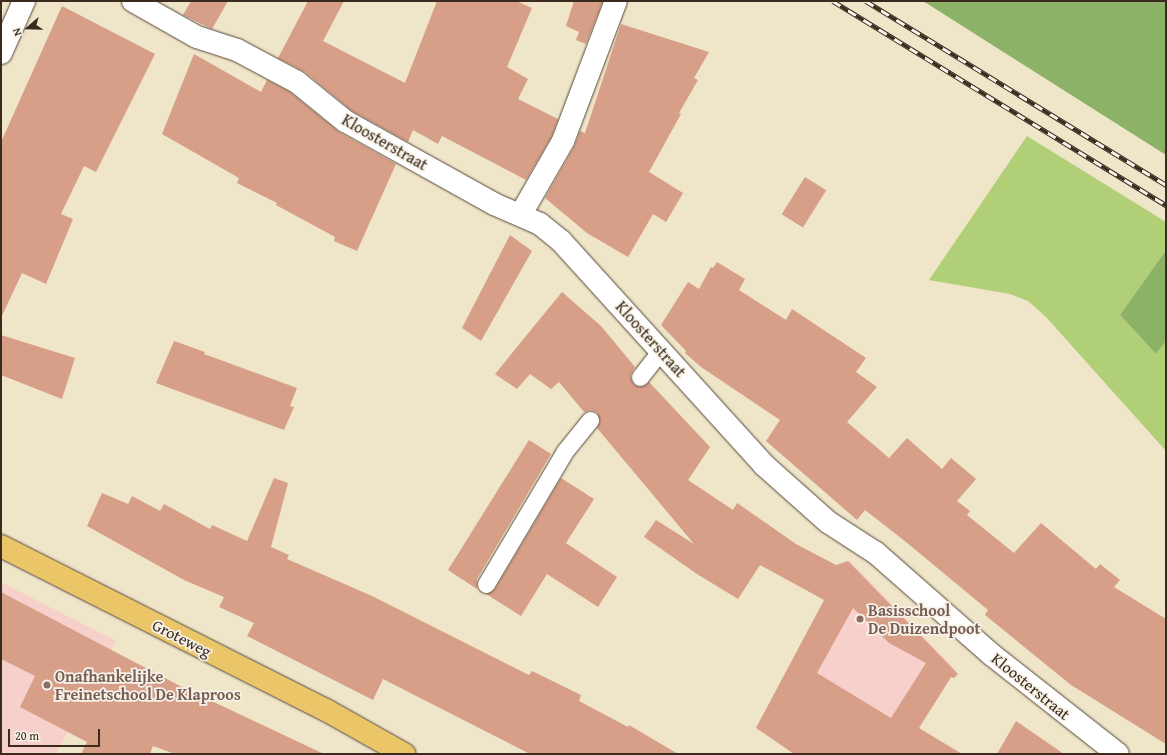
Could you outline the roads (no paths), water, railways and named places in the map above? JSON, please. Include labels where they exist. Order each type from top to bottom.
[{"type":"main road","name":"Groteweg","points":[[1,546],[326,710],[404,754]]},
{"type":"street","points":[[1,53],[24,1]]},
{"type":"street","name":"Kloosterstraat","points":[[133,1],[197,37],[237,50],[297,82],[345,121],[494,204],[521,214],[540,224],[561,241],[662,350],[764,465],[828,522],[876,553],[992,655],[1118,754]]},
{"type":"street","points":[[521,214],[563,141],[616,1]]},
{"type":"lane","points":[[640,377],[662,350]]},
{"type":"lane","points":[[486,584],[565,451],[590,420]]},
{"type":"railway","points":[[833,1],[1166,205]]},
{"type":"railway","points":[[866,1],[1166,185]]},
{"type":"place","name":"Basisschool De Duizendpoot","points":[[860,619]]},
{"type":"place","name":"Onafhankelijke Freinetschool De Klaproos","points":[[47,685]]}]
